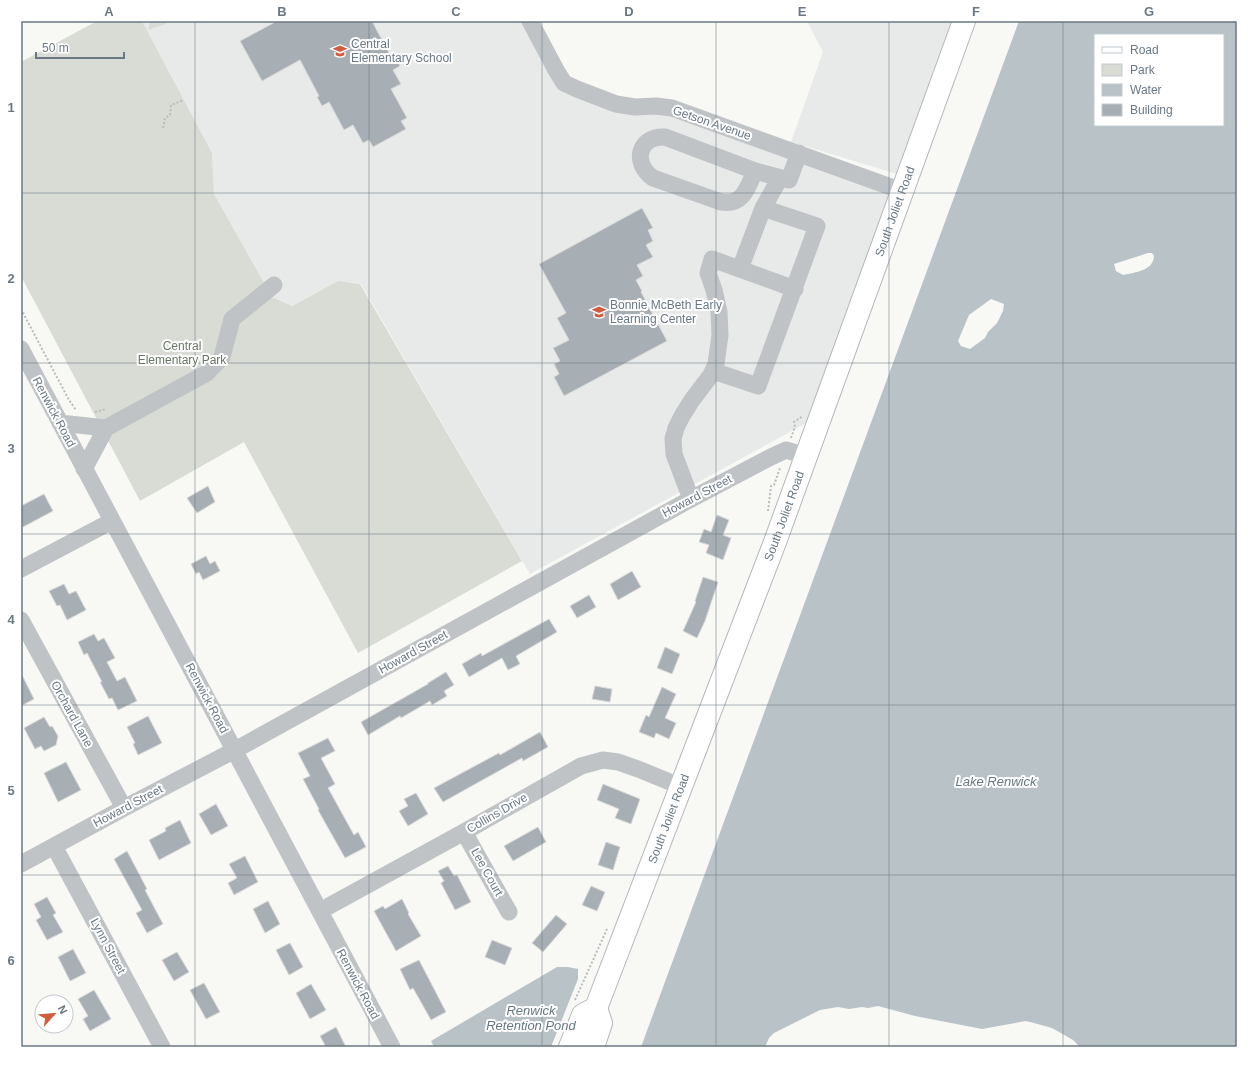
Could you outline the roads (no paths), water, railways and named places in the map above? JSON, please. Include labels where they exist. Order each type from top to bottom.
[{"type":"main road","name":"South Joliet Road","points":[[596,1008],[775,542],[964,21]]},
{"type":"main road","points":[[570,1047],[583,1015],[596,1008],[601,1023],[593,1047]]},
{"type":"street","name":"Getson Avenue","points":[[530,21],[564,83],[577,89],[616,104],[635,107],[656,106],[672,108],[902,191]]},
{"type":"street","points":[[755,170],[742,197],[727,203],[721,202],[653,178],[647,174],[642,165],[640,159],[641,151],[643,146],[653,138],[665,137],[755,170],[789,180],[799,153]]},
{"type":"street","points":[[740,269],[763,208],[780,178]]},
{"type":"street","points":[[713,371],[758,386],[817,226],[763,208]]},
{"type":"street","points":[[691,499],[674,454],[673,438],[676,428],[686,410],[713,371],[716,364],[720,338],[719,312],[708,273],[712,259],[795,289]]},
{"type":"street","points":[[84,469],[106,428],[207,373],[222,357],[232,319],[274,285]]},
{"type":"street","name":"Renwick Road","points":[[21,349],[392,1047]]},
{"type":"street","points":[[60,423],[106,428]]},
{"type":"street","name":"Howard Street","points":[[21,864],[235,750],[691,499],[771,457],[786,450],[806,456]]},
{"type":"street","points":[[21,569],[112,521]]},
{"type":"street","name":"Orchard Lane","points":[[21,620],[124,808]]},
{"type":"street","name":"Collins Drive","points":[[320,911],[581,766],[603,760],[618,762],[682,787]]},
{"type":"street","name":"Lee Court","points":[[464,832],[509,912]]},
{"type":"street","name":"Lynn Street","points":[[54,846],[162,1047]]},
{"type":"water","name":"Lake Renwick","points":[[1019,21],[1237,21],[1237,1047],[1080,1047],[1073,1040],[1052,1028],[1026,1021],[982,1029],[915,1016],[878,1006],[849,1009],[838,1007],[820,1010],[774,1033],[769,1038],[765,1047],[641,1047]],"holes":[[[1152,253],[1154,256],[1151,265],[1147,268],[1138,272],[1123,275],[1116,271],[1114,264]],[[991,299],[1004,304],[1003,311],[997,323],[988,332],[985,338],[970,349],[961,346],[958,341],[969,315]]]},
{"type":"water","name":"Renwick Retention Pond","points":[[557,967],[578,969],[578,979],[551,1047],[434,1047],[431,1041]]},
{"type":"place","name":"Central Elementary School","points":[[340,51]]},
{"type":"place","name":"Bonnie McBeth Early Learning Center","points":[[599,312]]},
{"type":"park label","name":"Central Elementary Park","points":[[182,353]]}]
